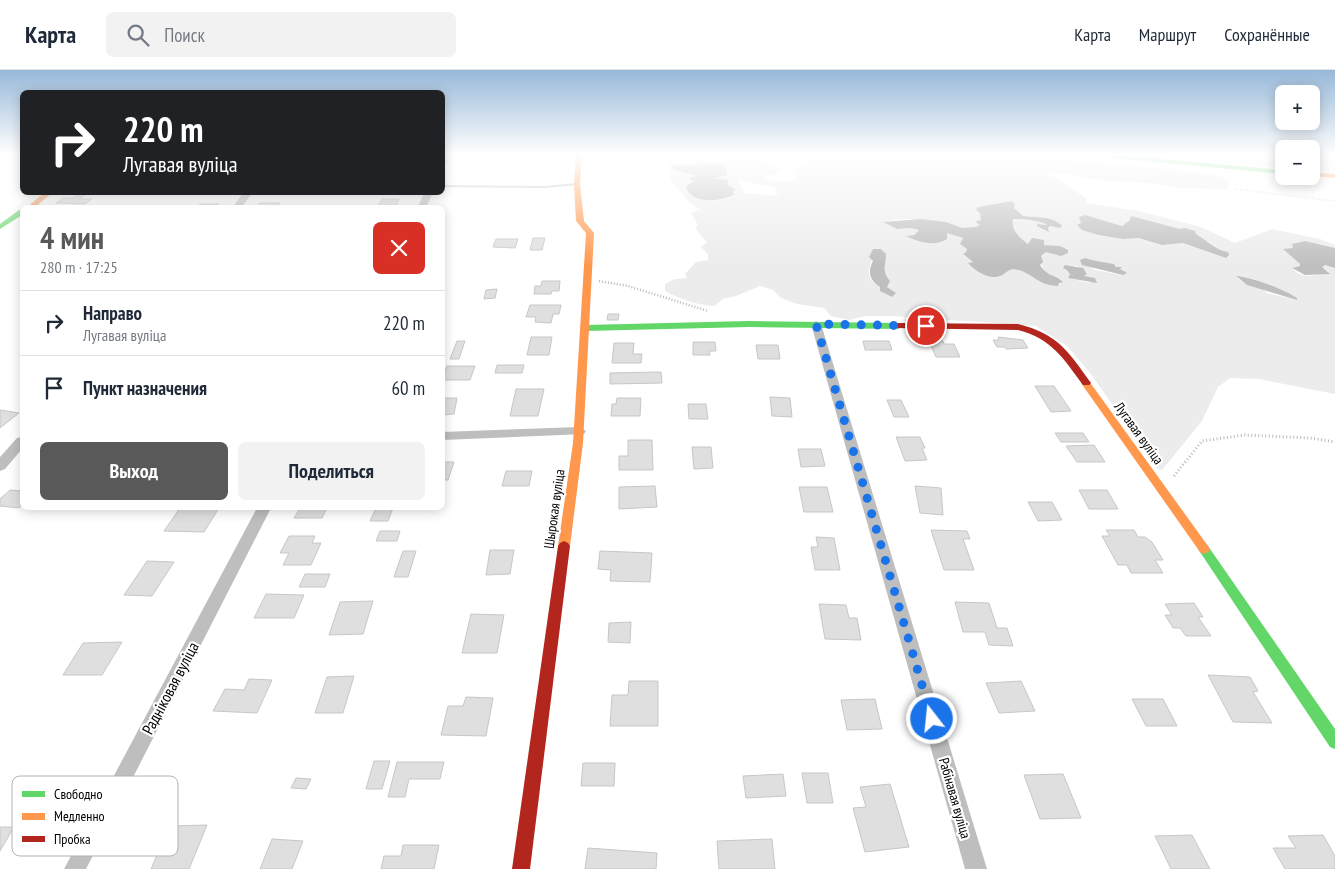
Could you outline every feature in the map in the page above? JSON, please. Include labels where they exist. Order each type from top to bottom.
[{"type":"street","name":"Шырокая вуліца","points":[[521,869],[579,431],[585,328],[585,278],[590,233],[580,221],[578,191]]},
{"type":"street","points":[[33,205],[46,195]]},
{"type":"street","points":[[238,205],[247,195]]},
{"type":"street","points":[[0,227],[20,213]]},
{"type":"street","name":"Лугавая вуліца","points":[[585,328],[816,324],[1018,327],[1037,331],[1057,344],[1183,518],[1335,742]]},
{"type":"street","name":"Рабінавая вуліца","points":[[816,324],[976,869]]},
{"type":"street","points":[[445,436],[579,431]]},
{"type":"street","points":[[0,466],[20,443]]},
{"type":"street","name":"Радніковая вуліца","points":[[124,776],[263,510]]},
{"type":"street","name":"Радніковая вуліца","points":[[76,869],[83,856]]},
{"type":"path","points":[[1247,191],[1335,201]]},
{"type":"path","points":[[585,278],[628,286],[662,296],[686,306],[710,312]]},
{"type":"path","points":[[1176,483],[1174,474],[1202,441],[1245,435],[1310,438],[1335,442]]},
{"type":"shaded area","points":[[680,191],[689,191],[692,196],[708,200],[719,200],[735,194],[733,191],[780,196],[777,195],[776,191],[1076,191],[1087,199],[1086,203],[1139,211],[1201,227],[1235,243],[1272,229],[1320,239],[1335,245],[1335,248],[1305,241],[1293,248],[1284,250],[1300,264],[1300,266],[1292,268],[1300,274],[1309,276],[1329,272],[1323,269],[1324,265],[1335,268],[1335,394],[1259,379],[1230,378],[1218,387],[1202,421],[1162,470],[1157,469],[1091,374],[1067,346],[1036,326],[893,316],[866,316],[849,320],[831,316],[824,308],[797,304],[781,298],[773,290],[760,286],[723,299],[714,306],[695,303],[665,291],[665,284],[675,279],[687,278],[685,274],[696,262],[708,260],[708,254],[701,247],[707,242],[695,228],[698,225],[691,213],[698,210],[703,212],[687,200]],"holes":[[[1012,201],[1015,204],[1014,208],[1023,216],[1046,218],[1059,223],[1060,228],[1050,226],[1048,228],[1038,224],[1048,225],[1045,222],[1013,219],[1013,227],[1016,234],[1029,244],[1032,238],[1043,245],[1060,246],[1052,252],[1046,252],[1041,256],[1043,269],[1052,276],[1061,279],[1059,285],[1018,270],[1008,269],[1004,273],[968,263],[974,262],[963,255],[967,252],[963,238],[947,233],[947,239],[925,242],[907,236],[913,235],[919,230],[911,228],[897,229],[884,222],[919,219],[952,227],[974,227],[980,225],[975,223],[982,220],[978,207]],[[1084,215],[1122,226],[1130,220],[1139,219],[1195,234],[1223,251],[1226,258],[1183,243],[1162,245],[1081,223]],[[873,249],[884,261],[887,287],[892,291],[876,285],[871,279],[869,275],[872,261]],[[1085,258],[1114,264],[1126,273],[1122,275],[1095,270],[1082,262]],[[1065,265],[1078,266],[1087,273],[1083,275],[1088,278],[1090,283],[1068,278],[1070,274]],[[1236,276],[1251,278],[1276,288],[1297,300],[1267,293],[1260,288],[1239,280]]]},
{"type":"shaded area","points":[[733,191],[732,192],[735,194],[723,199],[707,200],[700,199],[688,192]]},
{"type":"shaded area","points":[[1012,201],[1015,204],[1014,208],[1023,216],[1054,220],[1062,226],[1060,228],[1050,226],[1048,228],[1049,232],[1037,226],[1037,224],[1047,225],[1041,222],[1013,219],[1014,230],[1028,244],[1032,238],[1044,240],[1044,245],[1060,246],[1068,250],[1068,253],[1061,256],[1046,252],[1041,256],[1043,262],[1040,265],[1043,269],[1063,282],[1059,283],[1058,286],[1045,284],[1015,269],[996,277],[987,276],[978,272],[968,263],[973,262],[963,254],[967,249],[960,244],[963,238],[947,233],[947,239],[937,243],[927,243],[906,236],[914,235],[919,230],[911,228],[897,229],[883,222],[920,219],[946,222],[962,228],[976,227],[980,225],[975,222],[981,220],[980,213],[976,210],[978,207]]},
{"type":"shaded area","points":[[1085,215],[1122,226],[1130,220],[1131,216],[1180,229],[1185,228],[1195,231],[1196,234],[1215,247],[1228,252],[1229,255],[1226,258],[1183,243],[1162,245],[1138,238],[1123,239],[1099,235],[1082,230],[1077,225],[1081,223],[1079,217]]},
{"type":"shaded area","points":[[1305,241],[1335,248],[1335,268],[1325,265],[1322,267],[1330,274],[1305,275],[1292,268],[1300,266],[1300,264],[1283,249],[1293,248],[1292,244]]},
{"type":"shaded area","points":[[873,249],[881,249],[886,254],[885,271],[890,281],[887,287],[896,293],[892,297],[880,291],[880,287],[870,276],[873,261],[869,257]]},
{"type":"shaded area","points":[[1085,258],[1114,264],[1116,267],[1122,267],[1120,269],[1127,273],[1123,275],[1082,265],[1080,260]]},
{"type":"shaded area","points":[[1065,265],[1083,268],[1087,274],[1084,276],[1095,278],[1097,283],[1068,278],[1070,274],[1063,268]]},
{"type":"shaded area","points":[[1236,276],[1276,287],[1297,298],[1297,300],[1247,285]]},
{"type":"building","points":[[77,195],[85,195],[79,199],[92,199],[85,204],[56,203],[63,198],[73,198]]},
{"type":"building","points":[[382,199],[399,199],[396,205],[379,205]]},
{"type":"building","points":[[260,203],[280,203],[278,205],[258,205]]},
{"type":"building","points":[[200,204],[219,204],[218,205]]},
{"type":"building","points":[[533,238],[545,238],[542,250],[530,250]]},
{"type":"building","points":[[496,239],[518,239],[515,248],[493,247]]},
{"type":"building","points":[[542,281],[560,281],[559,291],[552,291],[551,294],[534,294],[535,286],[541,286]]},
{"type":"building","points":[[497,289],[495,298],[484,299],[486,290]]},
{"type":"building","points":[[530,305],[561,305],[559,314],[553,314],[551,323],[535,322],[536,317],[526,317]]},
{"type":"building","points":[[608,314],[619,314],[618,320],[607,320]]},
{"type":"building","points":[[531,337],[552,337],[549,355],[527,355]]},
{"type":"building","points":[[998,337],[1023,340],[1028,348],[1006,349],[1005,347],[997,347],[993,340],[999,340]]},
{"type":"building","points":[[457,341],[465,341],[459,359],[450,359]]},
{"type":"building","points":[[863,341],[889,341],[892,350],[865,350]]},
{"type":"building","points":[[929,341],[943,341],[944,344],[954,344],[960,357],[936,357]]},
{"type":"building","points":[[693,342],[715,342],[716,351],[709,351],[710,355],[693,355]]},
{"type":"building","points":[[614,343],[634,343],[633,354],[642,354],[641,363],[612,363]]},
{"type":"building","points":[[756,345],[778,345],[780,359],[758,359]]},
{"type":"building","points":[[497,365],[524,365],[522,373],[495,373]]},
{"type":"building","points":[[447,366],[475,366],[470,380],[445,380]]},
{"type":"building","points":[[661,372],[662,383],[610,384],[610,373]]},
{"type":"building","points":[[1035,386],[1054,386],[1071,411],[1051,412]]},
{"type":"building","points":[[516,389],[544,389],[538,416],[510,416]]},
{"type":"building","points":[[770,397],[790,398],[792,417],[772,416]]},
{"type":"building","points":[[445,398],[457,398],[454,414],[445,415]]},
{"type":"building","points":[[617,398],[641,398],[640,416],[611,416],[612,404],[616,404]]},
{"type":"building","points":[[887,400],[901,400],[909,417],[894,417]]},
{"type":"building","points":[[688,404],[706,404],[708,419],[689,419]]},
{"type":"building","points":[[0,410],[19,413],[0,428]]},
{"type":"building","points":[[1055,433],[1083,433],[1089,442],[1061,442]]},
{"type":"building","points":[[896,437],[920,437],[925,448],[922,448],[927,460],[905,461]]},
{"type":"building","points":[[628,440],[652,440],[653,470],[619,470],[619,456],[628,456]]},
{"type":"building","points":[[1094,445],[1105,462],[1077,462],[1066,446]]},
{"type":"building","points":[[692,447],[711,447],[713,468],[694,469]]},
{"type":"building","points":[[798,449],[821,449],[825,466],[801,467]]},
{"type":"building","points":[[445,462],[454,462],[448,480],[445,480]]},
{"type":"building","points":[[506,471],[532,471],[529,486],[502,486]]},
{"type":"building","points":[[655,486],[657,507],[619,509],[619,487]]},
{"type":"building","points":[[915,486],[941,488],[943,515],[920,513]]},
{"type":"building","points":[[799,487],[827,487],[833,512],[804,512]]},
{"type":"building","points":[[10,490],[20,491],[19,508],[0,506],[0,499]]},
{"type":"building","points":[[1079,490],[1107,490],[1118,509],[1089,509]]},
{"type":"building","points":[[1028,502],[1052,502],[1062,520],[1038,521]]},
{"type":"building","points":[[179,510],[218,510],[204,532],[164,531]]},
{"type":"building","points":[[299,510],[326,510],[322,518],[294,518]]},
{"type":"building","points":[[375,510],[392,510],[388,521],[370,521]]},
{"type":"building","points":[[931,530],[967,531],[970,539],[963,539],[974,570],[944,570]]},
{"type":"building","points":[[1106,530],[1134,530],[1138,537],[1145,537],[1152,542],[1163,560],[1155,560],[1163,573],[1131,573],[1127,565],[1118,565],[1102,536],[1110,536]]},
{"type":"building","points":[[380,531],[400,531],[397,541],[376,541]]},
{"type":"building","points":[[289,536],[315,536],[312,543],[321,543],[311,565],[283,565],[289,553],[280,553]]},
{"type":"building","points":[[816,537],[834,538],[840,570],[815,570],[811,547],[818,547]]},
{"type":"building","points":[[490,550],[514,550],[510,574],[486,575]]},
{"type":"building","points":[[403,551],[416,551],[408,577],[394,577]]},
{"type":"building","points":[[600,551],[652,553],[650,582],[610,581],[611,570],[598,569]]},
{"type":"building","points":[[147,561],[174,562],[152,596],[124,595]]},
{"type":"building","points":[[305,574],[330,574],[325,587],[299,587]]},
{"type":"building","points":[[266,594],[304,595],[294,618],[254,618]]},
{"type":"building","points":[[373,601],[363,634],[329,635],[340,602]]},
{"type":"building","points":[[955,602],[989,603],[997,628],[1007,628],[1013,646],[989,645],[985,632],[963,632]]},
{"type":"building","points":[[1194,603],[1203,617],[1198,617],[1211,636],[1186,636],[1180,628],[1173,628],[1165,615],[1172,615],[1165,604]]},
{"type":"building","points":[[819,604],[846,605],[849,618],[857,618],[861,640],[825,639]]},
{"type":"building","points":[[471,614],[504,615],[497,653],[462,653]]},
{"type":"building","points":[[631,622],[630,643],[608,642],[609,623]]},
{"type":"building","points":[[122,642],[102,675],[63,675],[83,643]]},
{"type":"building","points":[[1208,675],[1250,677],[1258,691],[1253,692],[1272,723],[1233,722]]},
{"type":"building","points":[[354,676],[343,713],[315,713],[327,677]]},
{"type":"building","points":[[249,679],[272,680],[257,713],[213,711],[225,689],[244,690]]},
{"type":"building","points":[[629,681],[658,681],[658,726],[610,726],[612,695],[628,695]]},
{"type":"building","points":[[1021,681],[1035,711],[999,713],[986,683]]},
{"type":"building","points":[[466,697],[493,698],[486,736],[441,735],[448,706],[463,706]]},
{"type":"building","points":[[875,699],[882,729],[847,730],[841,700]]},
{"type":"building","points":[[1132,699],[1163,699],[1177,726],[1146,726]]},
{"type":"building","points":[[374,761],[390,761],[382,789],[366,789]]},
{"type":"building","points":[[397,762],[444,762],[440,779],[409,779],[405,797],[388,797]]},
{"type":"building","points":[[583,763],[615,763],[614,786],[581,786]]},
{"type":"building","points":[[802,773],[828,773],[833,803],[807,803]]},
{"type":"building","points":[[783,774],[786,796],[746,798],[743,776]]},
{"type":"building","points":[[1063,774],[1081,818],[1040,819],[1024,775]]},
{"type":"building","points":[[296,778],[311,779],[306,789],[291,788]]},
{"type":"building","points":[[890,784],[909,847],[865,852],[853,808],[866,807],[860,787]]},
{"type":"building","points":[[207,825],[189,869],[151,869],[156,856],[178,856],[178,826]]},
{"type":"building","points":[[0,827],[12,827],[12,830],[0,851]]},
{"type":"building","points":[[1192,835],[1210,869],[1171,869],[1155,836]]},
{"type":"building","points":[[1323,835],[1335,856],[1335,869],[1285,869],[1273,848],[1296,848],[1288,836]]},
{"type":"building","points":[[272,839],[303,841],[292,869],[260,869]]},
{"type":"building","points":[[772,839],[775,869],[719,869],[717,841]]},
{"type":"building","points":[[403,845],[439,845],[434,869],[381,869],[384,856],[401,856]]},
{"type":"building","points":[[588,848],[657,853],[656,869],[585,869]]},
{"type":"traffic: fast","points":[[0,227],[20,213]]},
{"type":"traffic: fast","points":[[585,328],[749,324],[898,326]]},
{"type":"traffic: fast","points":[[1204,549],[1335,742]]},
{"type":"traffic: slow","points":[[564,546],[578,443],[590,233],[580,221],[578,191]]},
{"type":"traffic: slow","points":[[33,205],[46,195]]},
{"type":"traffic: slow","points":[[1086,383],[1204,549]]},
{"type":"traffic: jam","points":[[898,326],[1018,327],[1031,330],[1051,340],[1065,354],[1086,383]]},
{"type":"traffic: jam","points":[[521,869],[564,546]]},
{"type":"route","points":[[926,326],[816,324],[932,719]]}]
